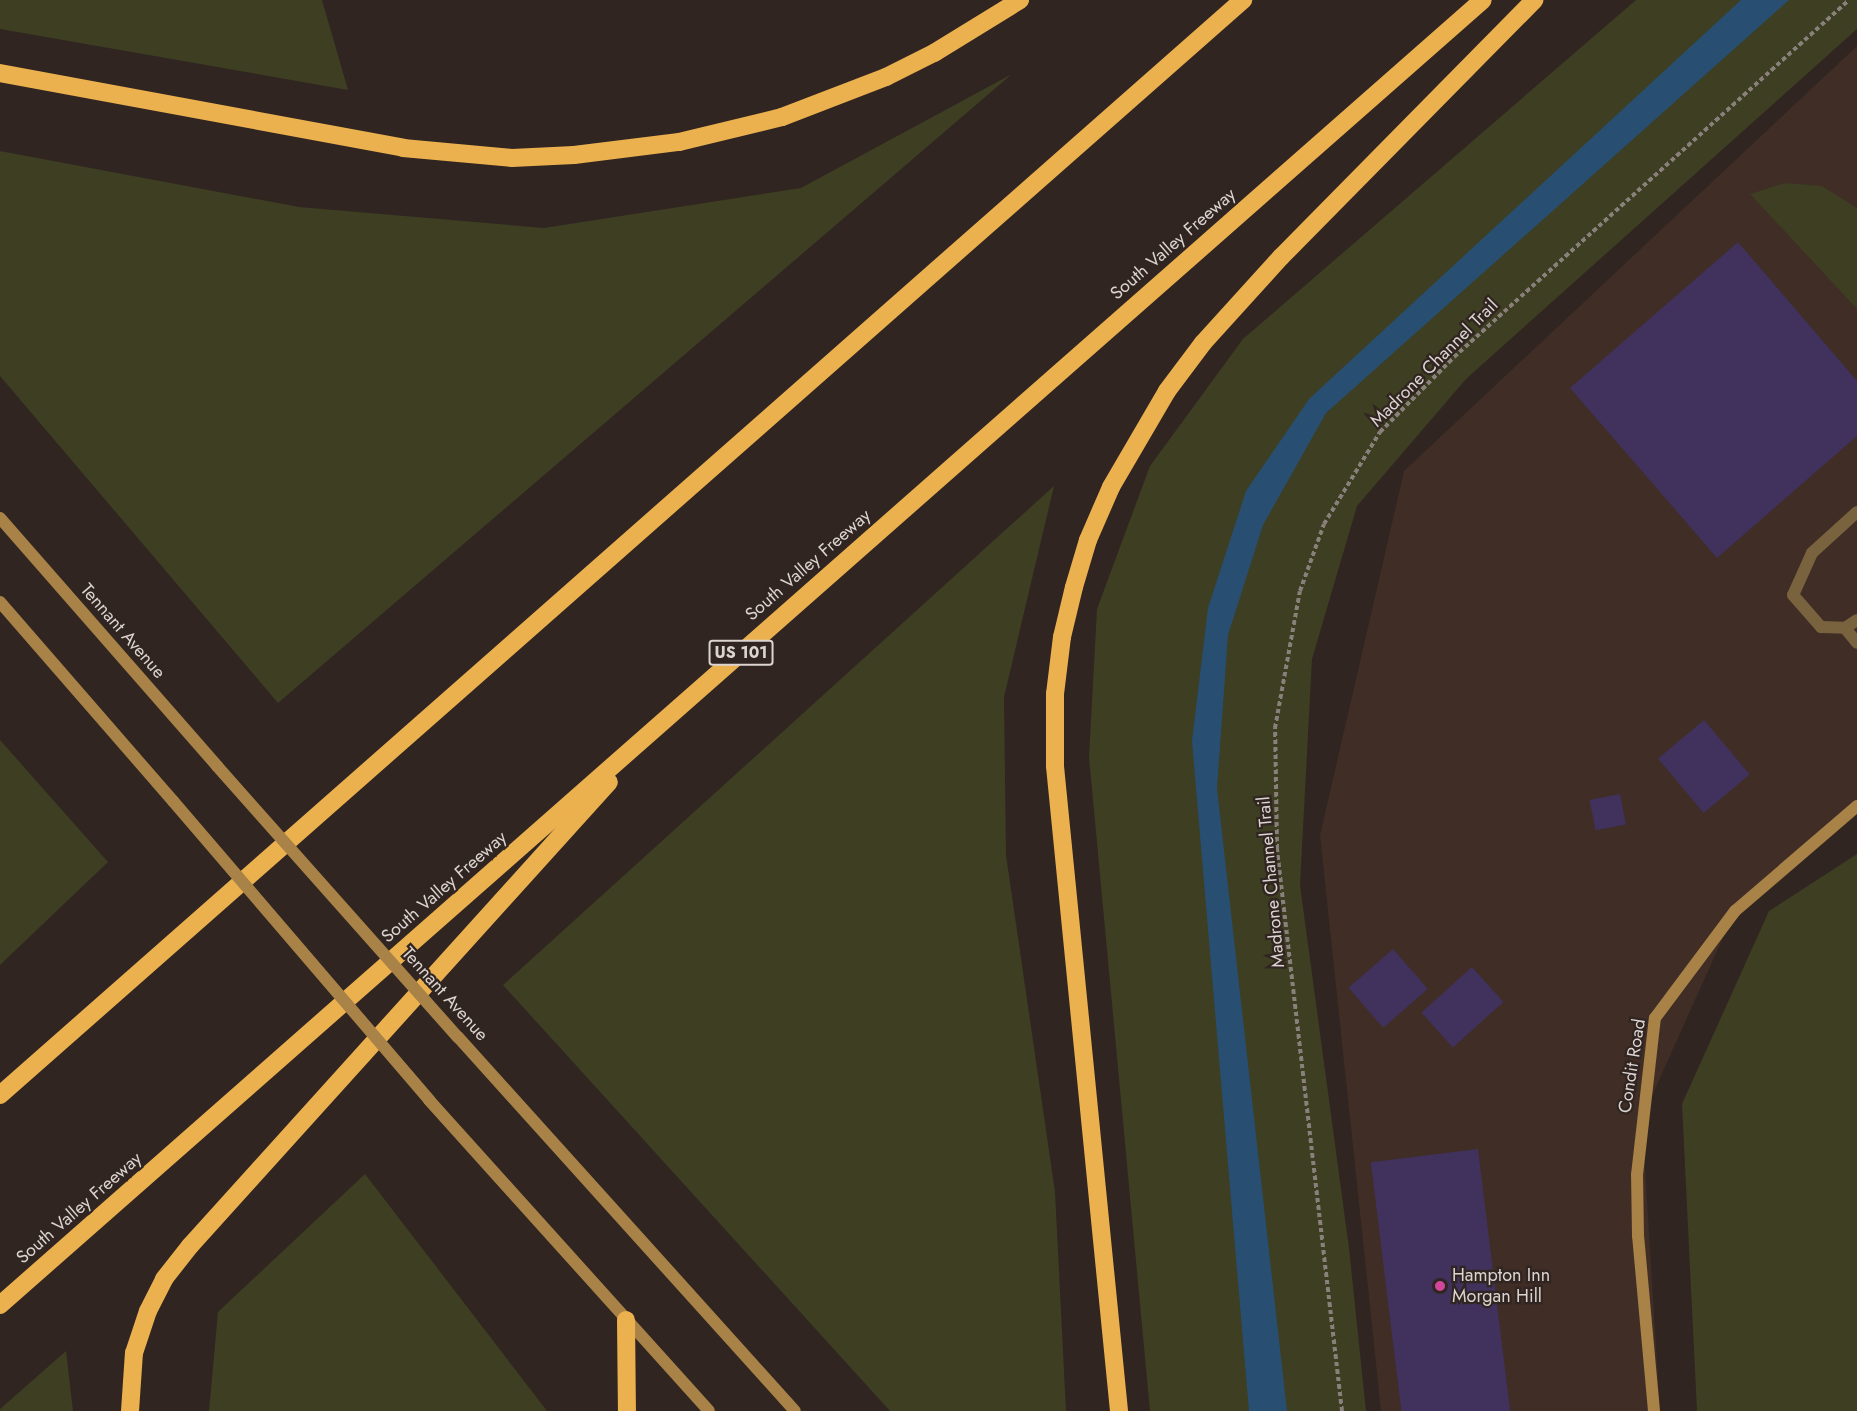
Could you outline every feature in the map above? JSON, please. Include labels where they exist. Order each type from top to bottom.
[{"type":"highway","points":[[0,73],[403,148],[512,158],[574,155],[679,142],[782,117],[886,77],[934,53],[1020,0]]},
{"type":"highway","points":[[0,1095],[1243,0]]},
{"type":"highway","name":"South Valley Freeway","points":[[0,1305],[1483,0]]},
{"type":"highway","points":[[1119,1411],[1054,766],[1055,694],[1062,637],[1074,587],[1088,540],[1111,488],[1167,391],[1203,343],[1281,257],[1534,0]]},
{"type":"highway","points":[[130,1411],[134,1353],[148,1311],[164,1279],[189,1246],[669,717]]},
{"type":"highway","points":[[626,1320],[627,1411]]},
{"type":"main road","name":"Tennant Avenue","points":[[0,518],[458,1037],[795,1411]]},
{"type":"main road","points":[[0,602],[429,1100],[709,1411]]},
{"type":"main road","name":"Condit Road","points":[[1654,1411],[1637,1175],[1655,1018],[1735,912],[1857,806]]},
{"type":"lane","points":[[1857,512],[1812,553],[1793,595],[1821,627],[1845,628],[1857,620]]},
{"type":"lane","points":[[1845,628],[1857,644]]},
{"type":"path","name":"Madrone Channel Trail","points":[[1342,1411],[1277,849],[1275,728],[1300,591],[1324,524],[1380,432],[1454,357],[1849,0]]},
{"type":"shaded area","points":[[1857,46],[1857,802],[1735,911],[1642,1118],[1660,1411],[1381,1411],[1320,835],[1404,471]]},
{"type":"green space","points":[[0,0],[322,0],[348,90],[0,29]]},
{"type":"green space","points":[[1636,0],[1857,0],[1857,29],[1466,379],[1357,506],[1312,659],[1300,885],[1349,1248],[1366,1411],[1150,1411],[1089,757],[1097,609],[1150,466],[1243,339]]},
{"type":"green space","points":[[1012,74],[278,703],[0,376],[0,151],[299,207],[544,228],[801,188]]},
{"type":"green space","points":[[1785,183],[1822,186],[1857,208],[1857,309],[1750,194]]},
{"type":"green space","points":[[1054,486],[1004,697],[1006,855],[1055,1192],[1066,1411],[890,1411],[503,985]]},
{"type":"green space","points":[[0,740],[108,862],[0,965]]},
{"type":"green space","points":[[1857,854],[1857,1411],[1697,1411],[1682,1104],[1769,911]]},
{"type":"green space","points":[[365,1174],[547,1411],[209,1411],[218,1312]]},
{"type":"green space","points":[[66,1351],[73,1411],[0,1411],[0,1409]]},
{"type":"water","points":[[1741,0],[1789,0],[1326,413],[1263,525],[1228,635],[1217,788],[1287,1411],[1249,1411],[1192,741],[1208,608],[1246,491],[1309,399]]},
{"type":"building","points":[[1738,242],[1857,381],[1857,436],[1717,558],[1570,388]]},
{"type":"building","points":[[1704,720],[1750,774],[1704,813],[1658,759]]},
{"type":"building","points":[[1620,794],[1626,824],[1595,830],[1590,800]]},
{"type":"building","points":[[1393,949],[1428,989],[1383,1028],[1348,988]]},
{"type":"building","points":[[1472,967],[1503,1002],[1453,1047],[1421,1013]]},
{"type":"building","name":"Hampton Inn Morgan Hill","points":[[1478,1149],[1510,1411],[1401,1411],[1371,1162]]},
{"type":"place","name":"Hampton Inn Morgan Hill","points":[[1440,1286]]}]
